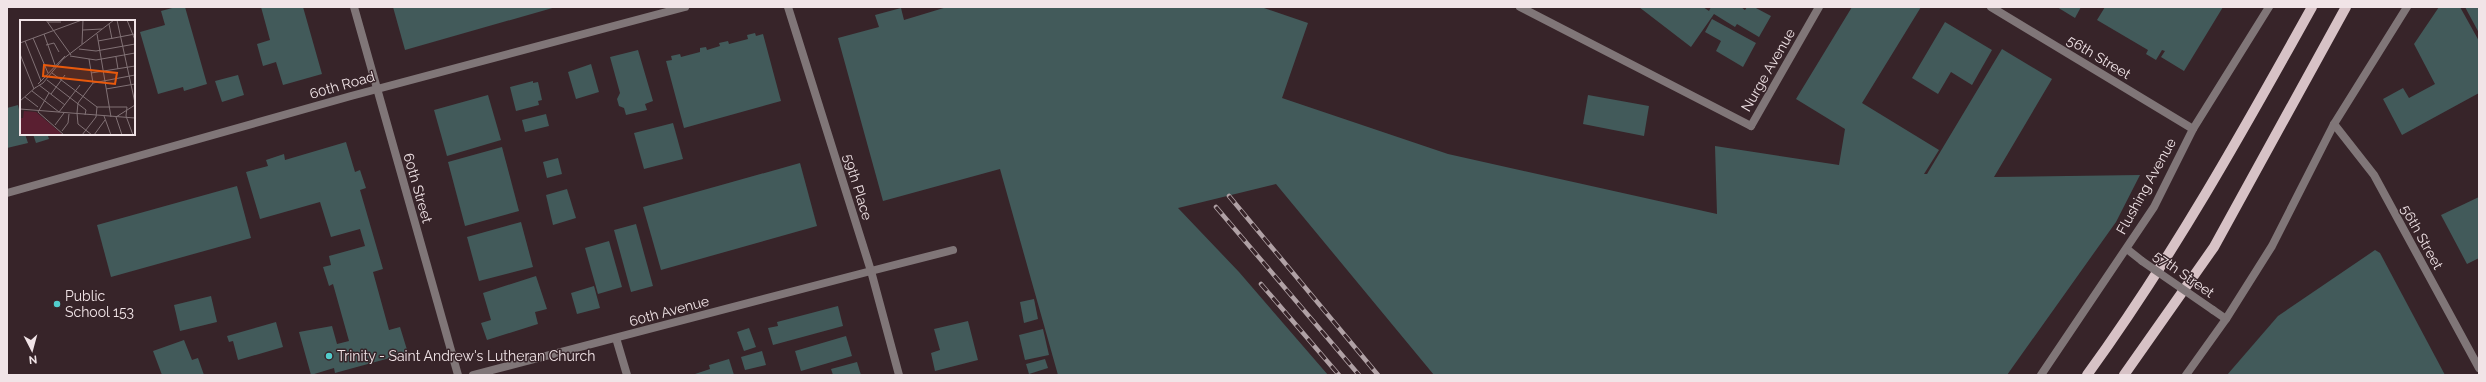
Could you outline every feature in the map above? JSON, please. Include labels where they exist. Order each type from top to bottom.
[{"type":"main road","points":[[2087,375],[2161,266],[2214,181],[2312,7]]},
{"type":"main road","points":[[2124,375],[2214,247],[2346,7]]},
{"type":"street","name":"60th Street","points":[[354,7],[458,375]]},
{"type":"street","name":"60th Road","points":[[7,193],[377,89],[685,7]]},
{"type":"street","name":"59th Place","points":[[788,7],[871,271],[899,375]]},
{"type":"street","name":"Nurge Avenue","points":[[1520,7],[1751,126],[1819,7]]},
{"type":"street","name":"56th Street","points":[[1991,7],[2193,129]]},
{"type":"street","name":"Flushing Avenue","points":[[2041,375],[2154,207],[2193,129],[2269,7]]},
{"type":"street","points":[[2186,375],[2226,319],[2272,246],[2334,124],[2407,7]]},
{"type":"street","name":"56th Street","points":[[2334,124],[2374,175],[2479,368]]},
{"type":"street","name":"57th Street","points":[[2126,249],[2226,319]]},
{"type":"street","name":"60th Avenue","points":[[473,375],[953,250]]},
{"type":"street","points":[[616,338],[627,375]]},
{"type":"building","points":[[176,7],[185,7],[207,84],[184,91],[183,87],[158,94],[140,32],[165,25],[161,11]]},
{"type":"building","points":[[261,7],[303,7],[322,74],[283,85],[276,62],[263,66],[257,44],[270,40]]},
{"type":"building","points":[[393,7],[556,7],[405,50]]},
{"type":"building","points":[[947,7],[1261,7],[1308,23],[1282,98],[1448,154],[1717,214],[1715,146],[1839,165],[1845,129],[1796,99],[1852,7],[1921,7],[1862,103],[1939,150],[1924,174],[1927,174],[2002,49],[2052,79],[1994,177],[2140,175],[2116,222],[2007,375],[1434,375],[1276,184],[1178,208],[1239,272],[1328,375],[1058,375],[1000,169],[883,201],[838,38],[879,27],[875,15],[901,8],[904,20]]},
{"type":"building","points":[[1639,7],[1703,7],[1709,11],[1711,7],[1741,7],[1745,10],[1747,7],[1754,7],[1771,16],[1759,37],[1737,24],[1735,27],[1714,14],[1691,47]]},
{"type":"building","points":[[2057,7],[2081,7],[2075,18]]},
{"type":"building","points":[[2105,7],[2223,7],[2184,71],[2161,57],[2165,51],[2162,50],[2156,60],[2146,54],[2148,50],[2097,20]]},
{"type":"building","points":[[2439,7],[2460,7],[2479,41],[2479,93],[2402,135],[2383,99],[2403,88],[2409,98],[2435,84],[2414,44]]},
{"type":"building","points":[[2465,7],[2479,7],[2479,33]]},
{"type":"building","points":[[1712,19],[1756,43],[1743,67],[1716,51],[1721,41],[1705,32]]},
{"type":"building","points":[[1945,22],[1992,50],[1972,85],[1951,72],[1938,94],[1912,78]]},
{"type":"building","points":[[755,33],[756,36],[763,34],[781,101],[684,128],[666,61],[672,60],[671,56],[680,54],[681,57],[700,52],[700,48],[706,47],[707,50],[720,46],[719,43],[728,41],[729,44],[748,39],[747,35]]},
{"type":"building","points":[[638,50],[653,101],[645,104],[647,110],[626,115],[624,108],[619,106],[617,99],[620,93],[610,57]]},
{"type":"building","points":[[591,64],[599,92],[576,99],[568,72]]},
{"type":"building","points":[[238,75],[244,95],[222,102],[215,81]]},
{"type":"building","points":[[533,81],[533,83],[538,82],[542,100],[538,101],[539,105],[516,111],[510,87]]},
{"type":"building","points":[[488,95],[501,140],[447,156],[434,110]]},
{"type":"building","points":[[1588,95],[1649,106],[1644,136],[1583,124]]},
{"type":"building","points":[[18,105],[20,114],[20,135],[25,135],[28,143],[7,148],[7,108]]},
{"type":"building","points":[[546,114],[549,126],[525,132],[522,120]]},
{"type":"building","points":[[673,123],[683,159],[644,169],[634,133]]},
{"type":"building","points":[[33,135],[52,135],[48,136],[49,139],[36,143]]},
{"type":"building","points":[[346,142],[355,172],[360,170],[366,188],[360,190],[383,269],[373,272],[389,330],[400,327],[408,353],[335,373],[334,368],[311,375],[299,332],[332,326],[337,344],[349,341],[333,284],[329,286],[323,267],[331,265],[329,256],[365,246],[360,229],[331,237],[320,202],[260,219],[246,172],[268,166],[266,160],[284,154],[285,160]]},
{"type":"building","points":[[502,147],[519,211],[465,226],[448,162]]},
{"type":"building","points":[[558,158],[562,174],[547,178],[543,162]]},
{"type":"building","points":[[800,163],[817,226],[661,270],[643,207]]},
{"type":"building","points":[[237,186],[251,238],[111,277],[97,225]]},
{"type":"building","points":[[567,189],[576,218],[553,225],[546,195]]},
{"type":"building","points":[[2479,197],[2479,258],[2467,264],[2441,215]]},
{"type":"building","points":[[521,222],[533,267],[479,281],[467,237]]},
{"type":"building","points":[[636,224],[653,286],[631,292],[614,230]]},
{"type":"building","points":[[609,241],[622,287],[598,294],[585,248]]},
{"type":"building","points":[[2375,250],[2380,253],[2445,375],[2227,375],[2278,316]]},
{"type":"building","points":[[536,276],[547,309],[535,312],[538,324],[487,340],[481,323],[491,320],[483,293]]},
{"type":"building","points":[[594,286],[600,308],[577,314],[571,293]]},
{"type":"building","points":[[211,296],[217,322],[180,331],[174,305]]},
{"type":"building","points":[[1034,299],[1038,319],[1024,323],[1020,302]]},
{"type":"building","points":[[838,306],[843,326],[773,345],[768,328],[778,326],[777,322]]},
{"type":"building","points":[[968,321],[978,360],[935,371],[931,353],[940,350],[934,329]]},
{"type":"building","points":[[276,322],[283,347],[238,360],[233,341],[229,342],[227,336]]},
{"type":"building","points":[[749,328],[756,347],[744,351],[737,332]]},
{"type":"building","points":[[1043,329],[1049,355],[1025,360],[1019,335]]},
{"type":"building","points":[[846,336],[852,356],[801,371],[795,351]]},
{"type":"building","points":[[184,340],[192,360],[198,358],[204,375],[162,375],[153,351]]},
{"type":"building","points":[[762,351],[766,365],[745,370],[741,357]]},
{"type":"building","points":[[729,359],[734,375],[692,375],[710,369],[709,365]]},
{"type":"building","points":[[1045,359],[1048,368],[1029,374],[1026,364]]},
{"type":"building","points":[[857,362],[861,375],[833,375],[831,369]]},
{"type":"railway","points":[[1229,196],[1378,375]]},
{"type":"railway","points":[[1216,207],[1359,375]]},
{"type":"railway","points":[[1261,284],[1339,375]]},
{"type":"place","name":"Public School 153","points":[[57,304]]},
{"type":"place","name":"Trinity - Saint Andrew's Lutheran Church","points":[[329,356]]}]
